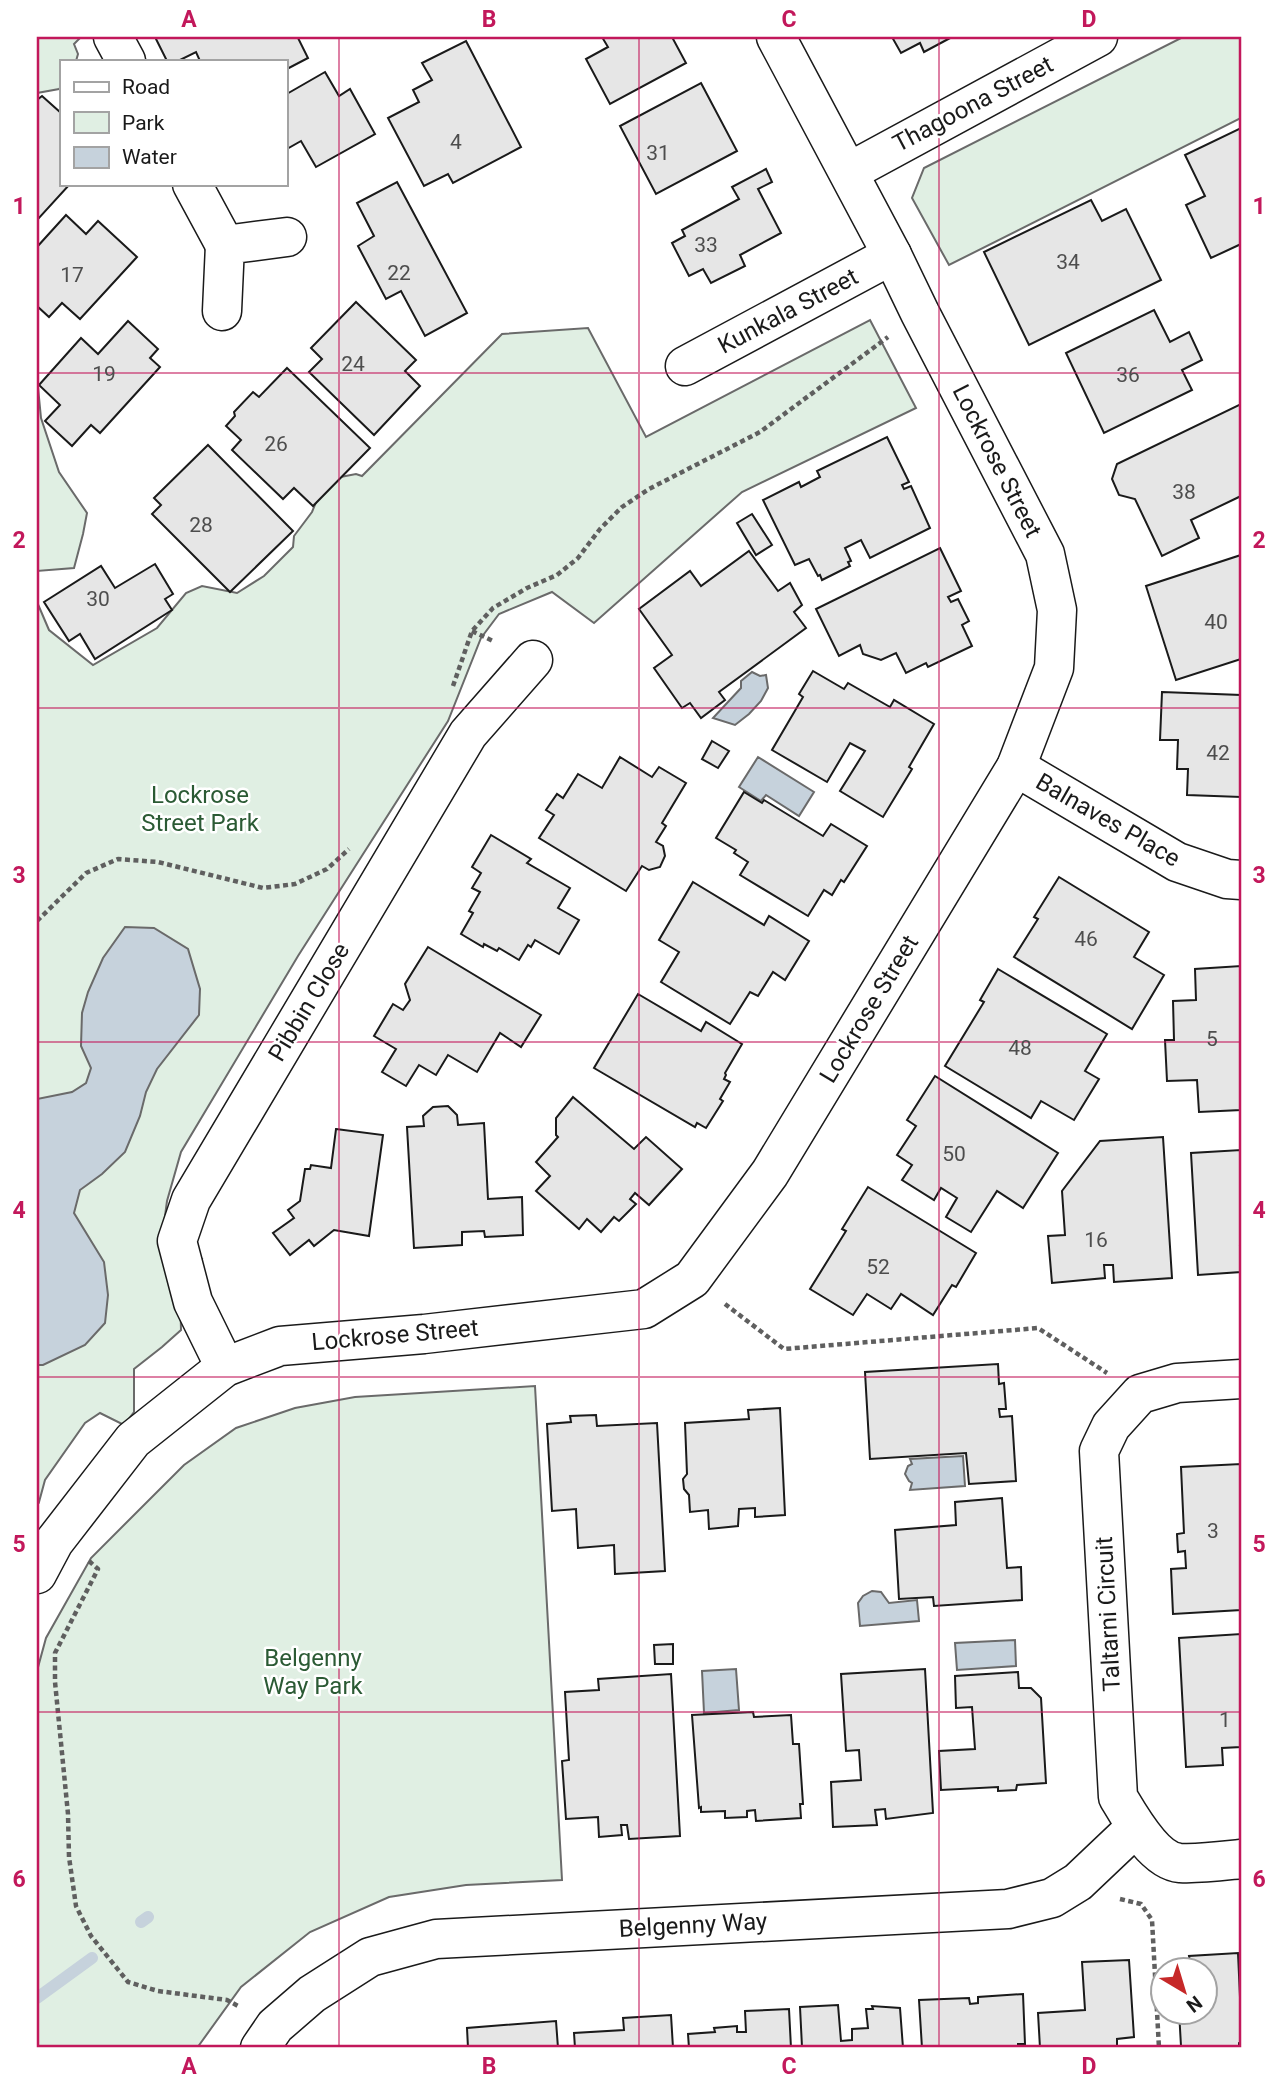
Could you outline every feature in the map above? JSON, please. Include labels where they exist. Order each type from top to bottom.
[{"type":"street","points":[[113,37],[125,60]]},
{"type":"street","name":"Lockrose Street","points":[[46,1558],[133,1440],[225,1367],[280,1346],[424,1334],[644,1309],[692,1279],[771,1173],[1016,767],[1054,668],[1056,610],[1045,554],[849,172],[776,37]]},
{"type":"street","name":"Thagoona Street","points":[[849,172],[1098,37]]},
{"type":"street","points":[[193,186],[225,246],[222,311]]},
{"type":"street","points":[[225,246],[287,237]]},
{"type":"street","name":"Kunkala Street","points":[[685,366],[892,255]]},
{"type":"street","name":"Pibbin Close","points":[[225,1367],[193,1302],[177,1241],[191,1200],[468,734],[533,660]]},
{"type":"street","name":"Balnaves Place","points":[[1016,767],[1177,862],[1227,879],[1241,880]]},
{"type":"street","points":[[1140,1394],[1177,1383],[1241,1379]]},
{"type":"street","name":"Taltarni Circuit","points":[[1140,1394],[1111,1426],[1099,1451],[1118,1797],[1136,1827],[1155,1850],[1178,1863],[1241,1859]]},
{"type":"street","name":"Belgenny Way","points":[[267,2037],[312,1994],[370,1958],[436,1940],[1008,1909],[1052,1898],[1078,1882],[1136,1827]]},
{"type":"path","points":[[448,695],[472,631],[493,608],[527,588],[557,575],[578,558],[600,529],[622,507],[649,489],[760,432],[894,333]]},
{"type":"path","points":[[37,921],[86,873],[118,859],[158,862],[263,888],[295,884],[327,869],[354,844]]},
{"type":"path","points":[[692,1279],[784,1349],[1038,1328],[1140,1394]]},
{"type":"path","points":[[46,1558],[85,1557],[98,1569],[55,1653],[69,1857],[76,1906],[91,1936],[128,1982],[158,1991],[227,2000],[267,2037]]},
{"type":"path","points":[[1089,1871],[1112,1897],[1141,1904],[1152,1920],[1159,2048]]},
{"type":"green space","points":[[37,37],[81,37],[74,44],[78,54],[76,60],[60,60],[60,88],[37,93]]},
{"type":"green space","points":[[1183,37],[1241,37],[1241,118],[949,265],[912,198],[924,168]]},
{"type":"green space","name":"Lockrose Street Park","points":[[870,320],[916,408],[742,492],[594,623],[552,592],[499,614],[481,638],[448,721],[298,956],[181,1152],[167,1201],[163,1231],[168,1230],[202,1259],[180,1288],[181,1330],[134,1369],[134,1412],[124,1425],[100,1413],[85,1423],[45,1480],[39,1502],[37,602],[49,630],[93,665],[157,628],[186,593],[202,586],[237,593],[264,576],[293,547],[294,536],[312,512],[325,480],[356,474],[362,476],[502,334],[588,328],[646,437]]},
{"type":"green space","points":[[37,377],[41,418],[59,472],[87,513],[74,568],[37,571]]},
{"type":"green space","name":"Belgenny Way Park","points":[[535,1386],[562,1880],[466,1885],[389,1897],[310,1932],[241,1987],[197,2048],[37,2048],[37,1671],[46,1638],[91,1558],[184,1465],[236,1428],[295,1408],[355,1397]]},
{"type":"water","points":[[752,672],[760,676],[766,675],[768,688],[761,701],[735,725],[713,718],[741,688],[741,681]]},
{"type":"water","points":[[758,757],[814,792],[799,816],[766,795],[761,801],[739,787]]},
{"type":"water","points":[[125,927],[154,928],[188,949],[200,989],[199,1015],[157,1069],[125,1152],[80,1190],[74,1213],[104,1262],[108,1295],[105,1323],[85,1345],[43,1365],[37,1365],[37,1099],[72,1092],[86,1083],[91,1068],[81,1046],[82,1013],[103,958]]},
{"type":"water","points":[[963,1456],[965,1486],[910,1490],[912,1483],[905,1474],[908,1466],[912,1464],[910,1459]]},
{"type":"water","points":[[872,1591],[881,1592],[889,1603],[917,1600],[919,1621],[860,1626],[858,1603]]},
{"type":"water","points":[[1015,1640],[1016,1666],[957,1670],[955,1643]]},
{"type":"water","points":[[736,1669],[739,1710],[704,1713],[702,1671]]},
{"type":"building","points":[[155,37],[300,37],[298,38],[308,58],[287,69],[287,60],[200,60],[196,52],[180,60],[166,60]]},
{"type":"building","points":[[602,37],[672,37],[686,63],[610,104],[586,59],[608,47]]},
{"type":"building","points":[[892,37],[952,37],[924,52],[920,43],[901,53]]},
{"type":"building","points":[[466,41],[521,147],[453,183],[448,174],[424,186],[388,118],[419,102],[413,90],[432,80],[422,63]]},
{"type":"building","points":[[325,72],[339,96],[350,89],[375,134],[316,167],[301,141],[287,149],[287,94]]},
{"type":"building","points":[[701,83],[737,151],[656,194],[620,126]]},
{"type":"building","points":[[42,96],[60,112],[60,186],[68,186],[39,218],[37,215],[37,100]]},
{"type":"building","points":[[1241,128],[1241,244],[1211,258],[1186,205],[1205,196],[1185,155]]},
{"type":"building","points":[[766,169],[772,182],[758,189],[781,233],[740,255],[745,266],[711,283],[703,269],[689,276],[672,243],[685,236],[682,230],[739,199],[732,187]]},
{"type":"building","points":[[397,182],[467,313],[425,336],[401,291],[386,299],[358,246],[374,236],[357,203]]},
{"type":"building","points":[[1091,200],[1102,221],[1126,209],[1161,280],[1029,345],[984,252]]},
{"type":"building","points":[[66,215],[86,234],[98,221],[137,257],[80,319],[62,303],[49,317],[37,306],[37,247]]},
{"type":"building","points":[[356,302],[416,360],[405,371],[420,386],[374,435],[309,372],[322,359],[311,348]]},
{"type":"building","points":[[1154,310],[1170,342],[1189,332],[1202,360],[1182,370],[1192,390],[1104,433],[1066,353]]},
{"type":"building","points":[[128,321],[158,349],[150,358],[160,367],[100,433],[91,425],[72,446],[45,421],[60,405],[39,385],[81,338],[98,354]]},
{"type":"building","points":[[287,368],[370,448],[313,506],[294,488],[283,499],[232,450],[241,440],[226,426],[235,416],[234,412],[253,392],[259,397]]},
{"type":"building","points":[[1241,404],[1241,496],[1191,520],[1199,538],[1162,556],[1135,499],[1119,495],[1112,479],[1117,464]]},
{"type":"building","points":[[887,437],[909,482],[902,485],[904,489],[911,486],[930,528],[870,558],[861,540],[845,548],[851,561],[848,562],[850,566],[822,580],[809,559],[795,565],[763,500],[799,482],[801,487],[820,477],[817,471]]},
{"type":"building","points":[[208,445],[293,531],[230,592],[152,514],[161,505],[154,498]]},
{"type":"building","points":[[752,514],[772,545],[756,555],[737,523]]},
{"type":"building","points":[[940,548],[961,591],[948,597],[951,602],[958,599],[969,621],[962,625],[972,646],[928,667],[926,663],[906,673],[896,653],[881,660],[863,654],[860,645],[839,656],[816,609]]},
{"type":"building","points":[[749,551],[778,591],[790,583],[802,605],[794,612],[806,628],[719,692],[725,700],[701,718],[690,703],[682,708],[654,668],[672,655],[639,609],[690,571],[701,586]]},
{"type":"building","points":[[1241,555],[1241,659],[1176,680],[1146,586]]},
{"type":"building","points":[[155,564],[173,594],[165,599],[172,610],[95,659],[80,634],[69,641],[44,602],[101,566],[115,588]]},
{"type":"building","points":[[813,671],[844,689],[848,683],[890,707],[894,700],[934,724],[909,767],[912,769],[883,817],[840,791],[865,751],[850,743],[827,782],[772,750],[803,697],[799,694]]},
{"type":"building","points":[[1162,692],[1241,695],[1241,797],[1187,795],[1188,769],[1177,769],[1178,740],[1160,740]]},
{"type":"building","points":[[712,741],[729,751],[718,768],[702,759]]},
{"type":"building","points":[[620,757],[652,777],[659,767],[686,783],[662,823],[666,826],[656,842],[663,846],[665,856],[660,867],[649,870],[642,866],[626,891],[539,838],[554,815],[546,810],[557,794],[563,798],[578,774],[602,788]]},
{"type":"building","points":[[744,792],[762,803],[764,800],[823,836],[831,824],[867,846],[844,882],[841,880],[832,895],[824,890],[808,916],[740,875],[748,862],[734,853],[736,850],[716,838]]},
{"type":"building","points":[[491,835],[531,859],[527,863],[570,888],[558,908],[579,920],[559,954],[535,940],[531,947],[528,945],[519,960],[499,948],[497,951],[484,944],[483,947],[461,934],[473,913],[469,911],[480,892],[472,888],[481,873],[472,867]]},
{"type":"building","points":[[1059,877],[1149,932],[1134,957],[1164,975],[1132,1029],[1014,957],[1038,919],[1034,917]]},
{"type":"building","points":[[693,882],[764,925],[769,916],[809,941],[785,980],[773,972],[758,996],[750,992],[730,1024],[661,982],[679,952],[659,940]]},
{"type":"building","points":[[428,947],[541,1015],[521,1047],[500,1033],[477,1072],[448,1055],[436,1075],[419,1065],[406,1086],[382,1072],[396,1049],[374,1036],[393,1004],[403,1010],[410,1000],[405,984]]},
{"type":"building","points":[[1241,966],[1241,1110],[1199,1112],[1197,1080],[1167,1081],[1165,1040],[1174,1040],[1173,1001],[1196,1000],[1195,969]]},
{"type":"building","points":[[998,969],[1107,1034],[1085,1071],[1099,1079],[1074,1120],[1041,1101],[1031,1118],[945,1066],[984,1002],[980,1000]]},
{"type":"building","points":[[638,994],[701,1031],[706,1022],[742,1044],[725,1073],[724,1079],[730,1082],[720,1099],[723,1101],[706,1128],[697,1123],[695,1127],[594,1068]]},
{"type":"building","points":[[935,1076],[1058,1153],[1023,1208],[997,1191],[971,1232],[946,1217],[957,1198],[941,1188],[934,1200],[902,1180],[912,1165],[897,1155],[916,1126],[907,1120]]},
{"type":"building","points":[[573,1097],[634,1149],[646,1137],[682,1169],[649,1205],[635,1193],[630,1199],[636,1204],[619,1221],[614,1217],[601,1232],[587,1219],[579,1229],[536,1191],[550,1176],[536,1162],[558,1137],[556,1118]]},
{"type":"building","points":[[448,1106],[457,1115],[458,1125],[484,1123],[488,1199],[522,1197],[523,1235],[485,1237],[484,1231],[462,1232],[462,1245],[414,1248],[407,1127],[424,1126],[423,1116],[433,1107]]},
{"type":"building","points":[[336,1129],[383,1135],[369,1236],[334,1230],[314,1246],[309,1240],[290,1255],[273,1233],[294,1218],[288,1210],[300,1201],[305,1169],[310,1169],[311,1165],[331,1168]]},
{"type":"building","points":[[1163,1137],[1172,1278],[1114,1282],[1113,1265],[1104,1265],[1105,1278],[1052,1283],[1048,1236],[1065,1235],[1062,1191],[1100,1141]]},
{"type":"building","points":[[1241,1150],[1241,1272],[1198,1275],[1191,1153]]},
{"type":"building","points":[[868,1187],[976,1253],[956,1287],[952,1285],[933,1315],[901,1294],[891,1309],[867,1294],[853,1315],[810,1289],[846,1231],[842,1229]]},
{"type":"building","points":[[998,1364],[999,1384],[1004,1383],[1006,1409],[999,1409],[1000,1417],[1012,1416],[1016,1481],[969,1484],[966,1453],[870,1459],[865,1372]]},
{"type":"building","points":[[780,1408],[785,1515],[755,1517],[755,1508],[739,1509],[738,1526],[709,1529],[708,1510],[690,1512],[689,1495],[684,1489],[683,1479],[687,1474],[685,1423],[749,1419],[748,1410]]},
{"type":"building","points":[[596,1415],[597,1426],[657,1423],[665,1571],[615,1574],[614,1545],[578,1548],[576,1509],[552,1511],[547,1424],[571,1422],[570,1416]]},
{"type":"building","points":[[1241,1464],[1241,1610],[1173,1614],[1171,1569],[1186,1568],[1185,1551],[1178,1552],[1177,1534],[1184,1533],[1181,1467]]},
{"type":"building","points":[[1002,1498],[1007,1568],[1021,1567],[1022,1600],[934,1606],[933,1597],[899,1599],[895,1530],[956,1525],[955,1502]]},
{"type":"building","points":[[1241,1634],[1241,1747],[1222,1748],[1223,1765],[1186,1767],[1179,1638]]},
{"type":"building","points":[[673,1644],[673,1664],[655,1664],[654,1645]]},
{"type":"building","points":[[925,1669],[933,1813],[886,1819],[885,1809],[875,1810],[877,1825],[833,1827],[831,1782],[861,1780],[859,1750],[846,1751],[841,1674]]},
{"type":"building","points":[[1018,1672],[1019,1688],[1031,1688],[1041,1698],[1046,1783],[1017,1785],[1016,1790],[998,1791],[998,1787],[941,1790],[939,1751],[975,1749],[972,1707],[956,1708],[955,1676]]},
{"type":"building","points":[[671,1674],[680,1836],[629,1839],[627,1825],[621,1825],[622,1835],[599,1837],[598,1817],[566,1819],[562,1761],[569,1760],[565,1692],[599,1690],[598,1679]]},
{"type":"building","points":[[753,1712],[754,1717],[791,1715],[793,1744],[799,1744],[803,1804],[800,1804],[801,1818],[756,1821],[755,1810],[747,1811],[747,1817],[725,1818],[725,1811],[701,1812],[701,1807],[699,1808],[692,1715]]},
{"type":"building","points":[[1238,1953],[1241,2019],[1239,2048],[1181,2046],[1180,2025],[1218,2025],[1218,1955],[1205,1955]]},
{"type":"building","points":[[1129,1960],[1134,2037],[1117,2039],[1117,2048],[1040,2048],[1038,2013],[1085,2010],[1082,1962]]},
{"type":"building","points":[[1023,1994],[1025,2044],[1018,2044],[1018,2048],[922,2048],[919,2000],[969,1998],[970,2004],[978,2003],[978,1997]]},
{"type":"building","points":[[838,2005],[841,2041],[852,2040],[852,2029],[868,2028],[866,2009],[873,2009],[872,2006],[900,2008],[903,2048],[802,2047],[800,2007]]},
{"type":"building","points":[[789,2009],[791,2048],[689,2048],[688,2034],[715,2032],[714,2028],[737,2026],[737,2032],[746,2032],[745,2011]]},
{"type":"building","points":[[671,2015],[673,2048],[575,2048],[574,2033],[624,2030],[623,2018]]},
{"type":"building","points":[[556,2021],[558,2048],[468,2048],[467,2028]]},
{"type":"waterway","points":[[141,1922],[148,1917]]},
{"type":"waterway","points":[[37,1998],[92,1958]]}]
